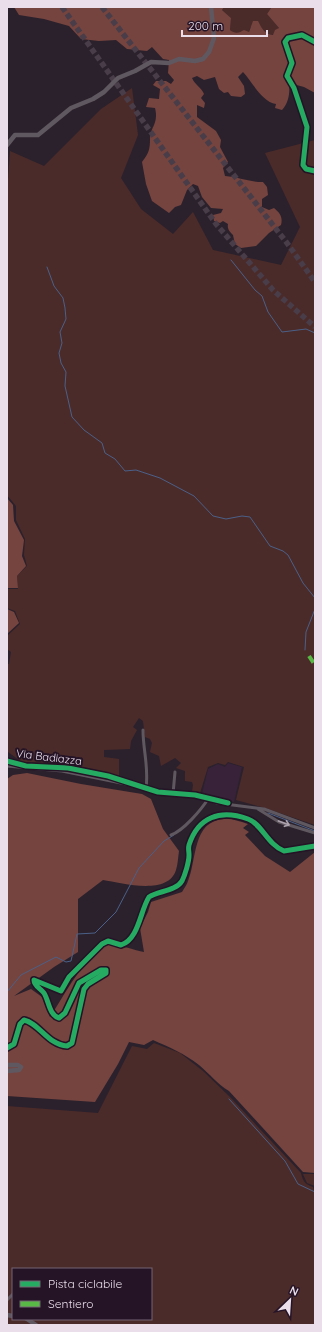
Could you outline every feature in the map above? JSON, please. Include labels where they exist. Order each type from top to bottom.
[{"type":"main road","points":[[7,145],[16,135],[38,135],[71,108],[93,99],[104,92],[118,78],[136,71],[151,62],[169,63],[179,59],[195,61],[203,59],[209,52],[214,38],[211,7]]},
{"type":"main road","points":[[315,42],[302,35],[288,38],[285,42],[292,63],[287,76],[294,88],[307,127],[303,165],[306,169],[315,171]]},
{"type":"main road","points":[[7,1048],[14,1044],[20,1024],[24,1020],[29,1022],[44,1036],[60,1045],[67,1046],[72,1043],[84,988],[89,982],[106,973],[106,970],[103,969],[79,983],[65,1013],[59,1018],[53,1014],[45,994],[35,984],[34,980],[61,991],[69,977],[85,959],[103,943],[110,942],[121,945],[126,942],[139,922],[149,897],[174,887],[182,882],[189,858],[190,844],[203,822],[224,814],[251,820],[272,844],[284,851],[315,846]]},
{"type":"main road","points":[[7,1065],[18,1065],[21,1067],[19,1070],[7,1071]]},
{"type":"street","points":[[143,730],[143,749],[148,775],[146,788]]},
{"type":"street","name":"Via Badiazza","points":[[7,761],[26,766],[68,768],[108,776],[135,785],[173,794],[201,796],[256,808]]},
{"type":"street","points":[[13,767],[14,763]]},
{"type":"street","name":"Via Badiazza","points":[[7,766],[62,771],[135,785]]},
{"type":"street","points":[[173,794],[175,772]]},
{"type":"street","points":[[171,835],[177,833],[209,798]]},
{"type":"street","points":[[256,808],[315,828]]},
{"type":"street","points":[[256,808],[279,822],[315,833]]},
{"type":"shaded area","points":[[14,7],[224,7],[222,10],[231,18],[230,30],[237,33],[244,30],[249,32],[253,21],[258,21],[264,31],[273,35],[275,30],[279,28],[267,14],[271,8],[269,7],[315,7],[315,93],[304,87],[289,83],[288,97],[282,110],[275,108],[276,104],[266,100],[243,72],[238,77],[244,86],[245,94],[241,97],[231,96],[228,92],[224,93],[219,89],[215,77],[204,80],[197,76],[192,78],[204,94],[201,98],[205,103],[204,108],[197,105],[197,117],[216,131],[221,140],[220,147],[228,162],[223,168],[225,176],[263,182],[267,187],[268,195],[262,199],[262,207],[269,210],[274,208],[281,217],[281,225],[269,233],[256,246],[241,248],[235,244],[233,235],[228,229],[228,224],[223,221],[220,223],[214,221],[213,215],[221,213],[223,209],[211,208],[202,197],[198,186],[193,184],[187,190],[181,205],[175,207],[169,213],[152,201],[146,184],[142,162],[149,151],[150,135],[155,122],[156,113],[155,108],[146,107],[149,98],[159,99],[160,89],[153,85],[156,81],[166,81],[171,84],[174,80],[168,73],[169,60],[163,59],[152,47],[147,51],[127,49],[116,40],[99,41],[81,39],[69,26],[44,19],[19,15]]},
{"type":"shaded area","points":[[224,7],[269,7],[271,8],[267,14],[279,28],[274,35],[268,34],[258,22],[250,28],[249,32],[234,33],[230,30],[231,18],[222,10]]},
{"type":"shaded area","points":[[132,88],[138,135],[121,178],[141,209],[173,234],[193,212],[213,250],[281,265],[300,227],[265,153],[315,140],[315,825],[236,800],[244,767],[228,762],[225,765],[218,763],[208,767],[200,793],[192,792],[192,782],[185,781],[185,771],[176,768],[181,763],[175,758],[161,766],[159,756],[150,752],[152,743],[150,739],[145,737],[143,721],[139,718],[133,727],[137,730],[131,741],[130,749],[104,750],[104,757],[119,759],[119,777],[53,763],[22,762],[8,752],[7,664],[9,664],[11,652],[7,649],[7,636],[20,624],[15,611],[7,608],[7,589],[18,589],[17,576],[27,566],[24,555],[25,539],[16,520],[16,506],[7,495],[7,195],[10,151],[44,166],[101,109]]},
{"type":"shaded area","points":[[7,498],[13,505],[14,521],[24,540],[22,556],[26,566],[17,576],[18,588],[7,588]]},
{"type":"shaded area","points":[[7,609],[14,612],[19,623],[7,634]]},
{"type":"shaded area","points":[[228,763],[242,767],[234,802],[202,794],[208,769],[218,764],[225,767]]},
{"type":"shaded area","points":[[27,773],[142,794],[151,799],[163,829],[179,851],[176,870],[171,878],[164,883],[144,886],[103,880],[78,899],[78,952],[54,967],[14,996],[31,989],[42,997],[50,1017],[84,965],[92,955],[101,948],[112,945],[144,952],[140,928],[151,902],[182,892],[188,882],[197,843],[201,834],[206,827],[214,821],[227,819],[248,824],[243,828],[249,832],[245,835],[265,856],[290,872],[315,852],[315,1173],[303,1172],[229,1091],[199,1065],[183,1054],[153,1040],[144,1045],[129,1042],[118,1064],[95,1102],[7,1096],[7,779],[13,775]]},
{"type":"shaded area","points":[[154,1043],[180,1053],[203,1071],[231,1098],[301,1173],[305,1182],[313,1187],[315,1195],[315,1325],[7,1325],[7,1106],[98,1113],[132,1046],[147,1049]]},
{"type":"shaded area","points":[[303,1174],[315,1174],[315,1186],[307,1183]]},
{"type":"waterway","points":[[231,260],[255,290],[262,296],[268,312],[282,332],[306,329],[315,333]]},
{"type":"waterway","points":[[47,267],[54,286],[63,298],[65,308],[66,319],[60,332],[62,343],[59,353],[61,363],[66,372],[65,386],[72,417],[84,430],[102,443],[105,453],[115,459],[125,471],[136,470],[160,478],[194,496],[213,516],[226,519],[242,516],[250,517],[270,546],[283,551],[288,555],[303,583],[315,598]]},
{"type":"waterway","points":[[305,650],[306,632],[315,609]]},
{"type":"waterway","points":[[65,769],[114,780]]},
{"type":"waterway","points":[[268,813],[315,831]]},
{"type":"waterway","points":[[7,992],[21,975],[56,957],[66,962],[71,961],[77,934],[95,933],[116,912],[139,868],[164,841],[174,835]]},
{"type":"waterway","points":[[229,1099],[285,1161],[298,1184],[315,1192]]},
{"type":"tunnel","points":[[62,7],[216,224],[273,290],[315,327]]},
{"type":"tunnel","points":[[102,7],[287,243],[315,282]]},
{"type":"marked path","points":[[309,656],[315,665]]},
{"type":"cycle path","points":[[315,42],[302,35],[288,38],[285,42],[292,63],[287,76],[294,88],[307,127],[303,165],[306,169],[315,171]]},
{"type":"cycle path","points":[[7,761],[26,766],[68,768],[108,776],[158,792],[195,795],[228,803]]},
{"type":"cycle path","points":[[7,1048],[14,1044],[20,1024],[24,1020],[34,1025],[54,1042],[60,1045],[67,1046],[72,1043],[84,989],[88,984],[106,973],[106,970],[101,970],[79,983],[65,1013],[59,1018],[53,1014],[46,996],[36,985],[34,980],[61,991],[69,977],[102,944],[108,941],[121,945],[127,942],[135,931],[149,897],[176,887],[182,881],[186,872],[189,845],[193,835],[204,822],[219,815],[238,816],[248,819],[257,825],[273,844],[284,851],[315,846]]}]
